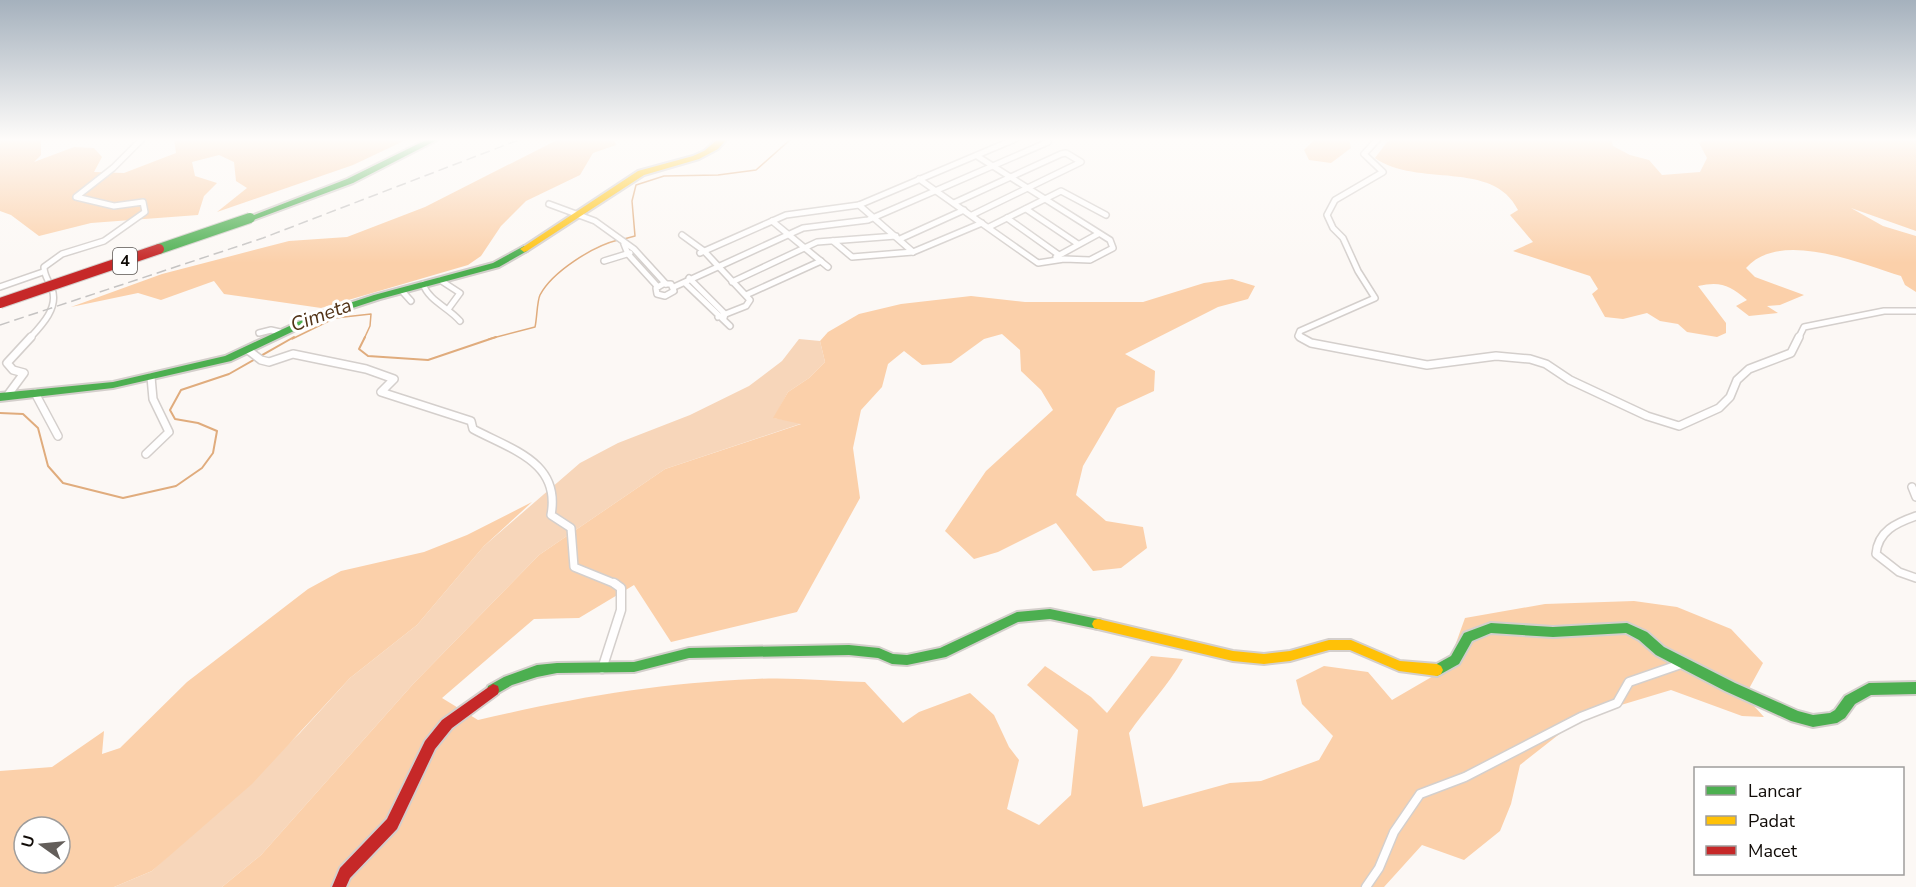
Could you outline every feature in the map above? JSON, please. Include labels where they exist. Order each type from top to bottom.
[{"type":"main road","name":"4","points":[[0,303],[247,215],[332,180]]},
{"type":"main road","name":"4","points":[[0,296],[351,180]]},
{"type":"main road","points":[[4,396],[113,385],[228,358],[255,355],[280,332],[337,309],[504,261],[632,180]]},
{"type":"main road","points":[[339,887],[345,873],[392,824],[430,745],[447,724],[489,692],[524,675],[557,668],[634,667],[689,653],[744,650],[849,650],[879,653],[892,659],[907,660],[942,653],[1017,617],[1050,614],[1141,632],[1233,656],[1264,659],[1290,656],[1329,645],[1351,645],[1399,666],[1429,671],[1443,669],[1455,660],[1468,637],[1491,628],[1553,632],[1618,627],[1632,630],[1660,651],[1731,687],[1796,717],[1813,721],[1833,719],[1840,714],[1850,700],[1869,689],[1916,688]]},
{"type":"street","points":[[4,396],[24,373],[13,370],[7,363],[49,315],[53,293],[43,272],[44,267],[53,259],[104,241],[145,212],[143,202],[114,206],[98,200],[76,197],[96,180]]},
{"type":"street","points":[[702,252],[794,213],[859,205],[916,180]]},
{"type":"street","points":[[921,180],[1038,263],[1090,260],[1110,251],[1113,243],[1014,180]]},
{"type":"street","points":[[549,204],[595,221],[635,250],[666,284],[674,286],[812,225],[860,222],[876,218],[962,180]]},
{"type":"street","points":[[954,203],[1006,180]]},
{"type":"street","points":[[972,215],[1044,180]]},
{"type":"street","points":[[1369,180],[1335,200],[1327,215],[1333,228],[1343,238],[1358,271],[1375,298],[1300,331],[1298,336],[1302,340],[1427,364],[1496,356],[1530,359],[1546,364],[1570,380],[1647,416],[1679,426],[1719,408],[1730,397],[1737,380],[1749,369],[1791,353],[1804,327],[1884,310],[1916,311]]},
{"type":"street","points":[[989,227],[1060,191],[1066,192],[1106,215]]},
{"type":"street","points":[[859,205],[913,252]]},
{"type":"street","points":[[1026,209],[1078,244]]},
{"type":"street","points":[[733,282],[818,243],[898,237],[964,210]]},
{"type":"street","points":[[1007,218],[1059,255]]},
{"type":"street","points":[[772,221],[828,267]]},
{"type":"street","points":[[833,241],[852,257],[913,252],[982,223]]},
{"type":"street","points":[[1048,261],[1098,234]]},
{"type":"street","points":[[685,237],[719,266],[750,300],[749,303],[723,316]]},
{"type":"street","points":[[620,241],[628,254],[658,287]]},
{"type":"street","points":[[604,261],[635,250]]},
{"type":"street","points":[[745,295],[821,261]]},
{"type":"street","points":[[0,287],[43,272]]},
{"type":"street","points":[[440,280],[460,293],[449,308]]},
{"type":"street","points":[[689,280],[730,326]]},
{"type":"street","points":[[423,284],[427,295],[449,308],[460,321]]},
{"type":"street","points":[[658,287],[666,284]]},
{"type":"street","points":[[658,287],[656,292],[662,296],[673,293],[674,286]]},
{"type":"street","points":[[402,291],[411,301]]},
{"type":"street","points":[[259,333],[271,330],[280,332]]},
{"type":"street","points":[[255,355],[268,362],[294,354],[372,370],[394,379],[381,392],[471,421],[473,429],[539,465],[552,481],[555,502],[551,515],[571,528],[574,567],[612,581],[621,588],[624,606],[603,655],[602,669]]},
{"type":"street","points":[[146,454],[169,432],[153,399],[151,377]]},
{"type":"street","points":[[35,393],[58,436]]},
{"type":"street","points":[[1912,487],[1916,497]]},
{"type":"street","points":[[1916,516],[1883,531],[1875,544],[1876,554],[1890,568],[1902,576],[1916,578]]},
{"type":"street","points":[[1366,887],[1379,868],[1394,832],[1420,794],[1465,777],[1581,717],[1617,702],[1629,682],[1685,662]]},
{"type":"shaded area","points":[[0,180],[209,180],[217,183],[204,196],[198,215],[91,223],[39,236],[11,215],[0,211]]},
{"type":"shaded area","points":[[308,180],[217,212],[247,188],[236,181]]},
{"type":"shaded area","points":[[477,180],[569,180],[526,201],[501,226],[481,256],[468,265],[321,308],[224,294],[214,281],[161,300],[138,293],[71,307],[162,274],[289,241],[347,237],[425,207]]},
{"type":"shaded area","points":[[1477,180],[1916,180],[1916,231],[1851,208],[1883,226],[1916,236],[1916,292],[1905,285],[1901,276],[1865,264],[1821,253],[1799,250],[1779,251],[1761,257],[1746,268],[1755,277],[1804,295],[1780,305],[1767,306],[1778,313],[1749,316],[1736,306],[1747,300],[1735,291],[1719,284],[1698,286],[1726,323],[1726,333],[1717,337],[1687,332],[1678,324],[1660,321],[1647,313],[1623,319],[1605,317],[1592,294],[1598,289],[1590,276],[1513,251],[1533,242],[1510,215],[1518,210],[1506,194]]},
{"type":"shaded area","points":[[1232,279],[1255,286],[1248,299],[1218,307],[1125,354],[1155,371],[1154,391],[1117,408],[1083,466],[1076,495],[1106,521],[1143,527],[1147,548],[1121,568],[1093,571],[1056,523],[998,552],[974,559],[945,531],[986,471],[1053,410],[1041,390],[1021,371],[1020,350],[1002,334],[984,339],[951,363],[922,365],[904,351],[888,364],[882,387],[861,410],[853,448],[860,498],[797,612],[671,642],[634,585],[579,618],[534,619],[442,698],[478,720],[581,698],[684,684],[769,679],[865,682],[903,723],[919,712],[970,693],[994,715],[1009,747],[1019,760],[1007,809],[1039,825],[1071,795],[1078,730],[1027,685],[1045,666],[1091,697],[1107,713],[1151,656],[1183,659],[1129,733],[1143,807],[1230,783],[1261,781],[1319,760],[1333,736],[1302,704],[1296,680],[1324,666],[1368,672],[1392,700],[1447,668],[1465,618],[1545,604],[1634,601],[1677,607],[1731,629],[1763,663],[1745,696],[1764,717],[1742,716],[1671,690],[1601,711],[1562,732],[1520,765],[1511,804],[1500,831],[1464,860],[1422,845],[1384,887],[222,887],[261,855],[414,683],[539,555],[665,469],[801,424],[773,418],[788,392],[809,378],[825,362],[820,341],[828,332],[859,314],[901,304],[971,296],[1025,302],[1143,302],[1204,283]]},
{"type":"shaded area","points":[[799,339],[820,341],[825,362],[809,378],[788,392],[774,418],[803,423],[665,469],[539,555],[414,683],[261,855],[222,887],[114,887],[152,871],[299,734],[350,678],[417,625],[484,546],[580,463],[618,443],[690,415],[749,386],[782,361]]},
{"type":"shaded area","points":[[532,502],[484,546],[417,625],[350,678],[252,784],[152,871],[114,887],[0,887],[0,771],[52,767],[104,731],[102,754],[120,748],[187,682],[308,589],[341,571],[424,552],[467,535]]},
{"type":"waterway","name":"Cimeta","points":[[624,239],[635,236],[632,201],[636,185],[650,180]]},
{"type":"waterway","name":"Cimeta","points":[[494,338],[535,327],[538,301],[546,286],[574,261],[597,248],[618,240]]},
{"type":"waterway","name":"Cimeta","points":[[292,339],[335,318],[371,314],[370,326],[364,339]]},
{"type":"waterway","name":"Cimeta","points":[[0,413],[23,414],[38,428],[48,466],[63,483],[123,498],[176,486],[202,468],[213,453],[217,431],[198,423],[175,419],[170,410],[181,390],[229,374],[294,337]]},
{"type":"waterway","name":"Cimeta","points":[[364,339],[359,349],[368,356],[428,360],[494,338]]},
{"type":"waterway","name":"Cimeta","points":[[489,339],[494,338]]},
{"type":"railway","points":[[0,325],[263,238],[413,180]]},
{"type":"traffic: fast","points":[[250,218],[351,180]]},
{"type":"traffic: fast","points":[[159,249],[250,218]]},
{"type":"traffic: fast","points":[[0,397],[113,385],[228,359],[316,317],[377,297],[496,265],[524,249]]},
{"type":"traffic: fast","points":[[493,690],[508,681],[537,671],[557,668],[634,667],[689,653],[849,650],[879,653],[892,659],[907,660],[942,653],[1017,617],[1050,614],[1098,624]]},
{"type":"traffic: fast","points":[[1437,670],[1455,660],[1468,637],[1491,628],[1553,632],[1627,628],[1643,636],[1660,651],[1730,687],[1796,717],[1813,721],[1832,719],[1840,714],[1850,700],[1869,689],[1916,688]]},
{"type":"traffic: slow","points":[[524,249],[630,180]]},
{"type":"traffic: slow","points":[[1098,624],[1233,656],[1264,659],[1290,656],[1329,645],[1351,645],[1399,666],[1437,670]]},
{"type":"traffic: jam","points":[[0,303],[159,249]]},
{"type":"traffic: jam","points":[[339,887],[345,873],[392,824],[430,745],[447,724],[493,690]]}]
